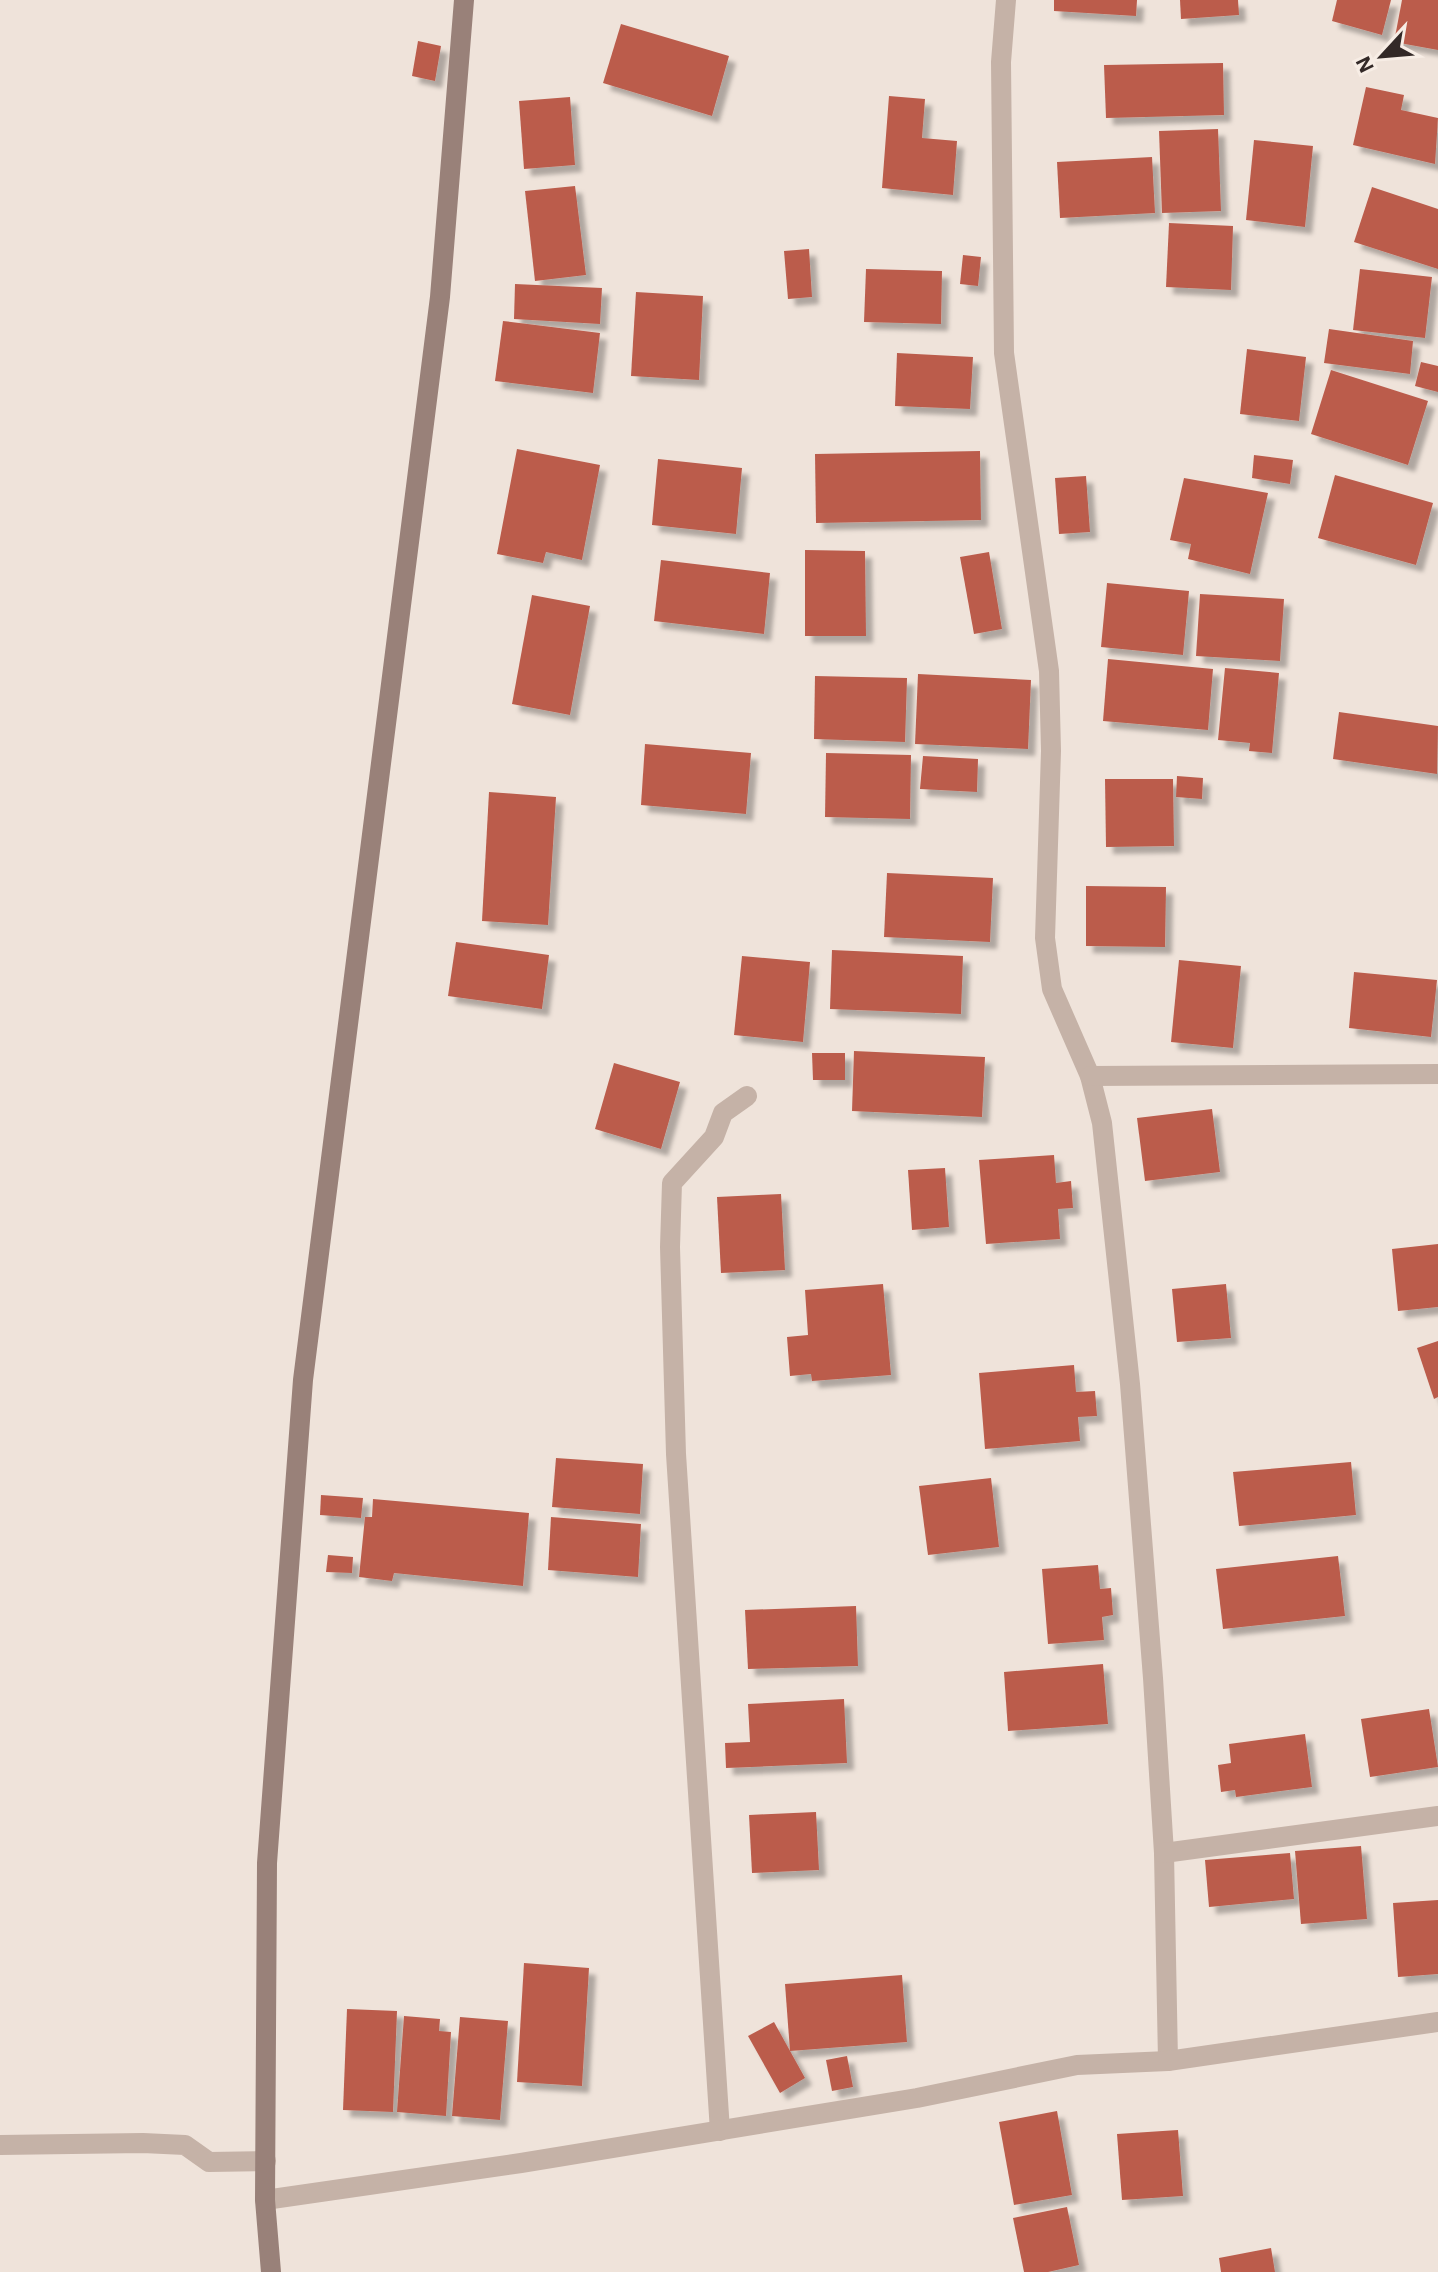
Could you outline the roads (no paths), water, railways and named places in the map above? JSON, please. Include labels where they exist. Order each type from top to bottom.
[{"type":"street","points":[[271,2272],[265,2200],[267,1863],[303,1380],[440,297],[464,0]]},
{"type":"street","points":[[1006,0],[1001,62],[1004,353],[1049,671],[1051,751],[1045,938],[1052,989],[1090,1076],[1102,1123],[1130,1384],[1164,1853],[1168,2061]]},
{"type":"street","points":[[1090,1076],[1438,1074]]},
{"type":"street","points":[[720,2131],[676,1454],[670,1231],[672,1183],[714,1137],[723,1113],[747,1096]]},
{"type":"street","points":[[1164,1853],[1438,1816]]},
{"type":"street","points":[[265,2200],[720,2131],[917,2098],[1077,2065],[1168,2061],[1438,2022]]},
{"type":"street","points":[[0,2145],[98,2141],[185,2145],[209,2162],[266,2161]]}]
